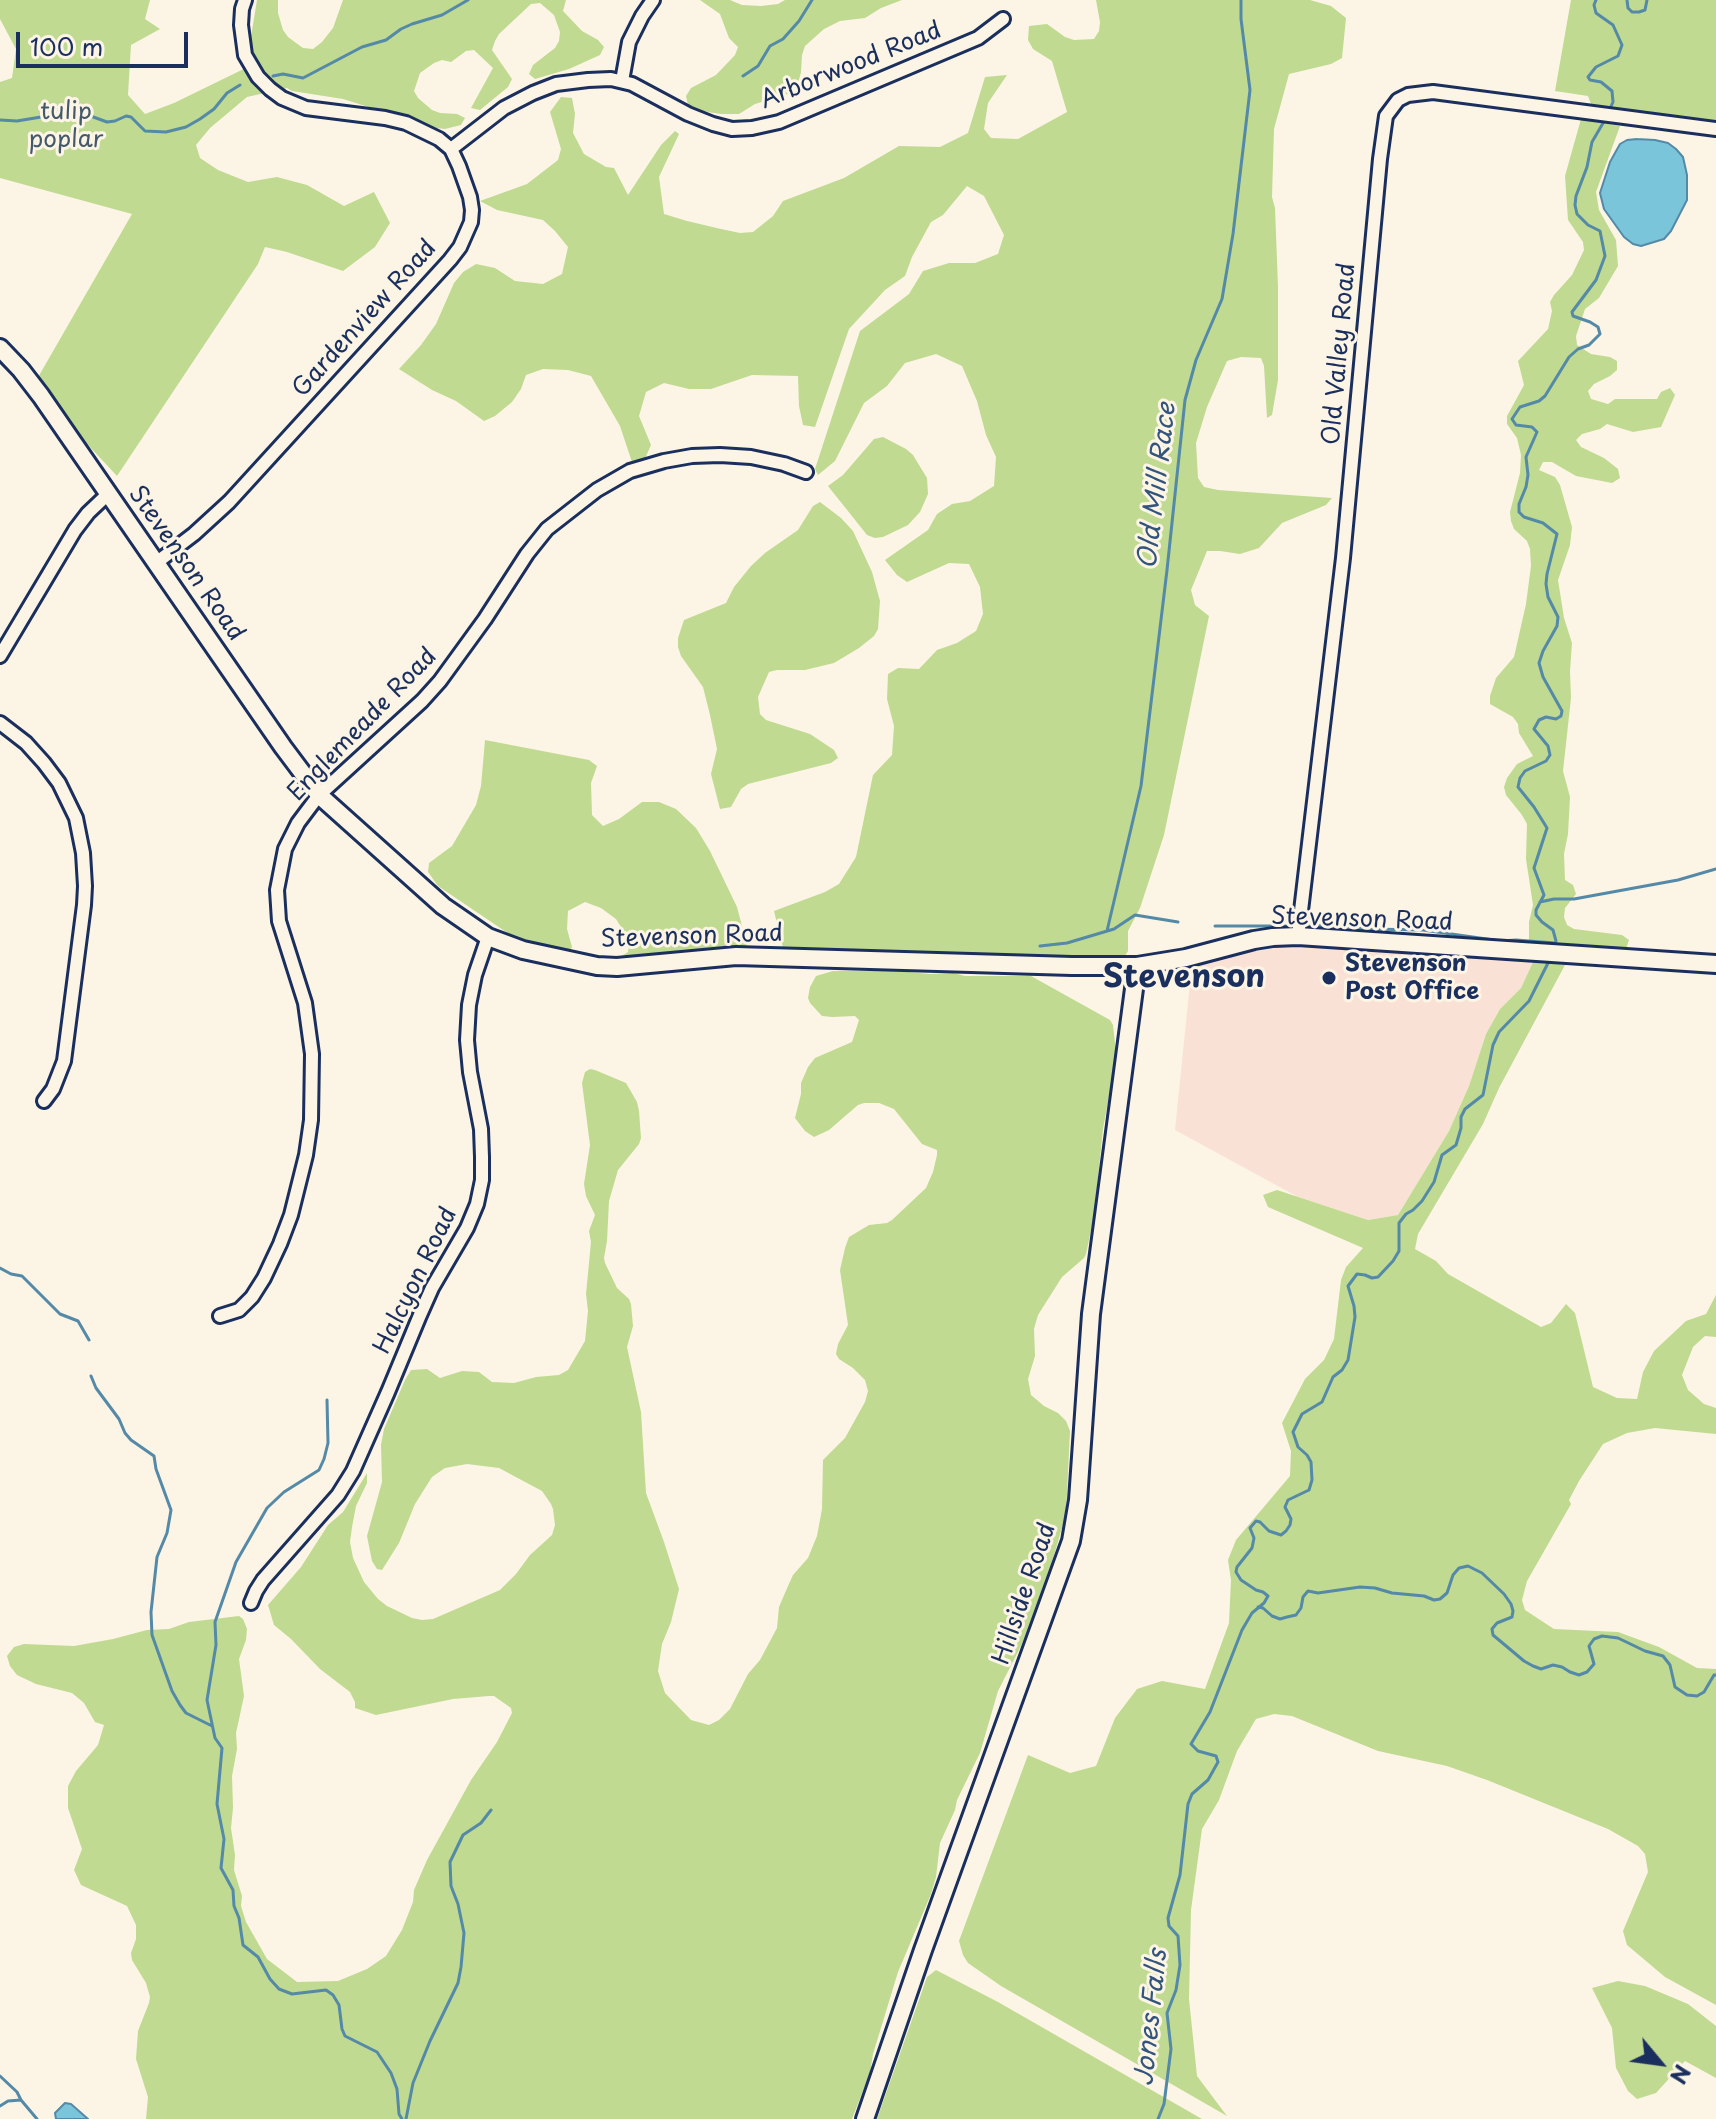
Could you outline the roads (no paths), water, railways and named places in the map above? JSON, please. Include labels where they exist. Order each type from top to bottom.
[{"type":"street","points":[[245,0],[241,25],[245,55],[258,77],[282,98],[306,108],[406,123],[425,131],[451,149]]},
{"type":"street","points":[[622,81],[629,42],[653,0]]},
{"type":"street","name":"Arborwood Road","points":[[451,149],[504,108],[556,84],[572,82],[622,81],[688,114],[732,129],[779,122],[978,38],[1003,19]]},
{"type":"street","name":"Old Valley Road","points":[[1298,936],[1343,558],[1386,116],[1398,100],[1408,95],[1433,92],[1716,129]]},
{"type":"street","name":"Gardenview Road","points":[[156,563],[229,502],[460,247],[471,222],[472,210],[465,181],[451,149]]},
{"type":"street","name":"Stevenson Road","points":[[0,348],[41,396],[319,795],[443,906],[488,937],[549,957],[617,967],[736,956],[1137,966],[1186,958],[1254,940],[1298,936],[1716,964]]},
{"type":"street","name":"Englemeade Road","points":[[220,1316],[239,1310],[264,1278],[291,1215],[306,1155],[311,1120],[312,1054],[305,1003],[279,921],[277,890],[285,849],[298,823],[319,795],[422,701],[461,653],[547,529],[597,490],[630,471],[692,456],[751,457],[806,472]]},
{"type":"street","points":[[0,656],[75,530],[108,494]]},
{"type":"street","points":[[0,723],[26,743],[59,783],[76,818],[83,853],[84,905],[64,1061],[53,1089],[44,1101]]},
{"type":"street","name":"Halcyon Road","points":[[251,1603],[263,1580],[338,1495],[353,1471],[432,1288],[467,1228],[477,1204],[482,1180],[481,1129],[467,1040],[475,975],[488,937]]},
{"type":"street","name":"Hillside Road","points":[[865,2119],[1071,1541],[1078,1500],[1091,1314],[1137,966]]},
{"type":"water","points":[[1637,139],[1668,143],[1683,157],[1687,175],[1687,200],[1671,231],[1664,239],[1641,246],[1624,237],[1604,209],[1600,193],[1610,162],[1620,144]]},
{"type":"water","points":[[65,2103],[71,2104],[88,2119],[56,2119],[55,2113]]},
{"type":"waterway","points":[[273,76],[283,74],[303,78],[362,47],[386,40],[401,29],[442,15],[468,0]]},
{"type":"waterway","points":[[743,76],[758,66],[770,46],[783,39],[812,0]]},
{"type":"waterway","name":"Old Mill Race","points":[[1107,931],[1141,786],[1185,400],[1196,360],[1222,299],[1233,234],[1250,90],[1241,0]]},
{"type":"waterway","name":"Jones Falls","points":[[1596,0],[1596,13],[1613,25],[1622,45],[1618,56],[1596,67],[1588,77],[1612,91],[1613,102],[1609,111]]},
{"type":"waterway","name":"Jones Falls","points":[[1627,0],[1632,12],[1645,10],[1647,0]]},
{"type":"waterway","points":[[0,120],[17,121],[77,111],[107,122],[131,117],[145,131],[166,132],[186,127],[200,119],[240,85]]},
{"type":"waterway","name":"Jones Falls","points":[[1554,946],[1553,930],[1536,915],[1544,895],[1534,868],[1547,828],[1518,787],[1525,771],[1546,761],[1550,755],[1548,746],[1534,729],[1539,720],[1546,717],[1556,719],[1562,711],[1543,677],[1539,663],[1557,626],[1558,617],[1548,597],[1546,584],[1557,534],[1543,523],[1524,517],[1519,512],[1528,475],[1526,457],[1537,432],[1532,427],[1516,425],[1512,419],[1520,407],[1545,396],[1569,357],[1600,334],[1598,327],[1573,316],[1572,312],[1596,280],[1605,256],[1600,231],[1577,214],[1575,205],[1592,142],[1606,118]]},
{"type":"waterway","points":[[1540,902],[1678,880],[1716,869]]},
{"type":"waterway","name":"Old Mill Race","points":[[1040,946],[1067,943],[1114,929],[1135,915],[1178,922]]},
{"type":"waterway","points":[[1215,926],[1287,926]]},
{"type":"waterway","points":[[1309,926],[1423,930],[1501,941],[1555,943]]},
{"type":"waterway","name":"Jones Falls","points":[[1158,2119],[1164,2104],[1171,2049],[1167,2013],[1176,1990],[1180,1965],[1178,1936],[1169,1926],[1168,1918],[1180,1875],[1188,1804],[1192,1794],[1208,1780],[1218,1762],[1216,1756],[1198,1751],[1191,1744],[1210,1712],[1242,1630],[1268,1596],[1241,1580],[1236,1572],[1252,1548],[1254,1538],[1250,1528],[1256,1521],[1281,1535],[1290,1525],[1291,1519],[1285,1507],[1288,1500],[1309,1490],[1311,1462],[1298,1447],[1293,1432],[1302,1414],[1322,1402],[1333,1377],[1348,1360],[1355,1317],[1348,1286],[1357,1274],[1378,1277],[1393,1261],[1399,1251],[1399,1223],[1422,1201],[1434,1182],[1442,1155],[1456,1145],[1465,1109],[1483,1095],[1493,1045],[1499,1032],[1529,1001],[1551,957]]},
{"type":"waterway","points":[[0,1268],[22,1276],[60,1314],[78,1321],[89,1340]]},
{"type":"waterway","points":[[91,1376],[125,1433],[154,1456],[171,1510],[167,1533],[157,1557],[151,1612],[152,1635],[180,1705],[186,1713],[212,1726]]},
{"type":"waterway","points":[[327,1400],[328,1443],[319,1470],[284,1492],[267,1508],[236,1562],[215,1622],[216,1645],[207,1700],[215,1738],[222,1748],[217,1804],[224,1839],[221,1868],[233,1890],[243,1945],[258,1957],[279,1989],[292,1994],[326,1990],[333,1995],[339,2005],[345,2036],[377,2052],[391,2073],[402,2119]]},
{"type":"waterway","points":[[1258,1607],[1280,1619],[1296,1615],[1308,1591],[1318,1593],[1360,1587],[1440,1599],[1447,1593],[1453,1575],[1459,1568],[1468,1566],[1482,1573],[1511,1604],[1512,1617],[1497,1623],[1492,1629],[1493,1635],[1533,1666],[1541,1669],[1553,1665],[1579,1675],[1587,1672],[1594,1664],[1589,1646],[1594,1639],[1602,1636],[1618,1638],[1663,1656],[1670,1665],[1675,1687],[1687,1695],[1697,1696],[1704,1692],[1716,1675]]},
{"type":"waterway","points":[[406,2119],[413,2083],[458,1983],[461,1967],[464,1933],[451,1886],[450,1862],[463,1835],[481,1823],[491,1810]]},
{"type":"waterway","points":[[0,2076],[17,2092],[37,2119]]},
{"type":"waterway","points":[[0,2106],[8,2101],[21,2100]]},
{"type":"place","name":"Stevenson Post Office","points":[[1329,978]]},
{"type":"district","name":"Stevenson","points":[[1184,978]]},
{"type":"park label","name":"tulip poplar","points":[[66,126]]}]
